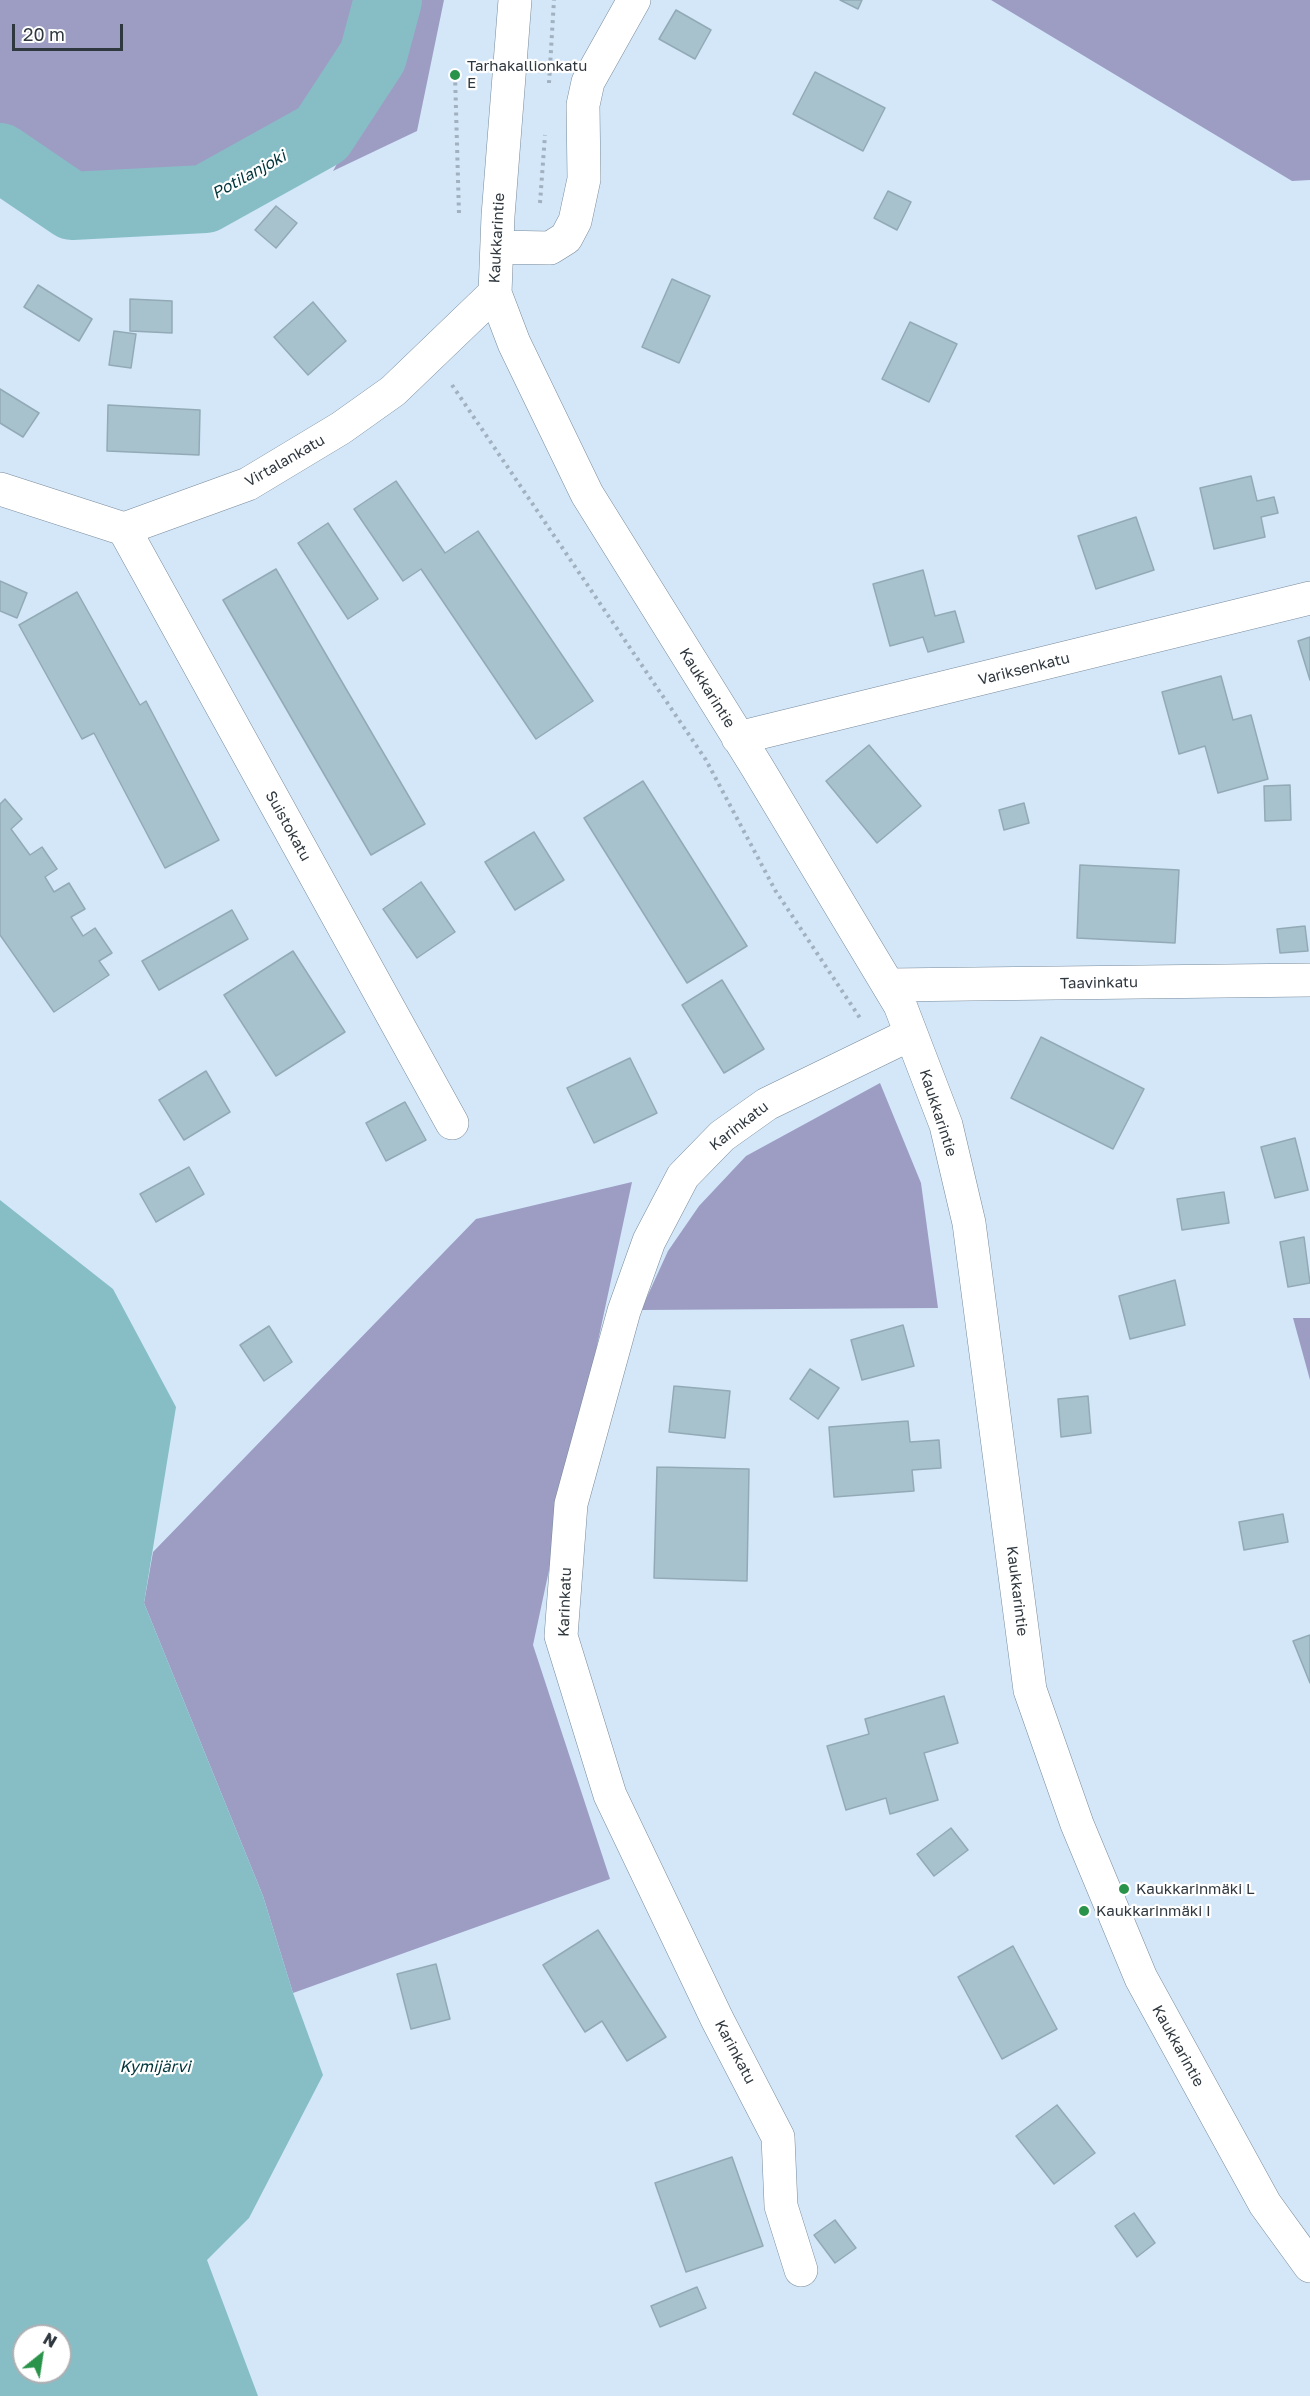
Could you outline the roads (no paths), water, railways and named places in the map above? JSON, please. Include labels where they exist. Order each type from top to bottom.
[{"type":"street","name":"Kaukkarintie","points":[[515,0],[496,247],[495,293],[514,343],[587,494],[889,985],[910,1034],[946,1125],[969,1223],[1030,1690],[1077,1824],[1141,1978],[1265,2204],[1310,2266]]},
{"type":"street","points":[[496,247],[550,248],[566,238],[574,221],[584,179],[583,105],[588,82],[634,0]]},
{"type":"street","name":"Virtalankatu","points":[[124,529],[248,484],[341,428],[393,392],[495,293]]},
{"type":"street","points":[[0,489],[124,529]]},
{"type":"street","name":"Suistokatu","points":[[124,529],[452,1123]]},
{"type":"street","name":"Variksenkatu","points":[[738,738],[1310,598]]},
{"type":"street","name":"Taavinkatu","points":[[889,985],[1310,980]]},
{"type":"street","name":"Karinkatu","points":[[801,2270],[781,2206],[778,2137],[717,2019],[610,1795],[561,1636],[572,1504],[624,1311],[649,1241],[682,1176],[722,1136],[767,1104],[879,1047],[910,1034]]},
{"type":"water","name":"Kymijärvi","points":[[0,1200],[113,1289],[176,1407],[144,1603],[263,1896],[293,1993],[323,2075],[249,2218],[207,2260],[258,2396],[0,2396]]},
{"type":"waterway","name":"Potilanjoki","points":[[0,157],[72,206],[205,199],[322,134],[373,56],[388,0]]},
{"type":"place","name":"Tarhakallionkatu E","points":[[455,75]]},
{"type":"place","name":"Kaukkarinmäki L","points":[[1124,1889]]},
{"type":"place","name":"Kaukkarinmäki I","points":[[1084,1911]]}]
